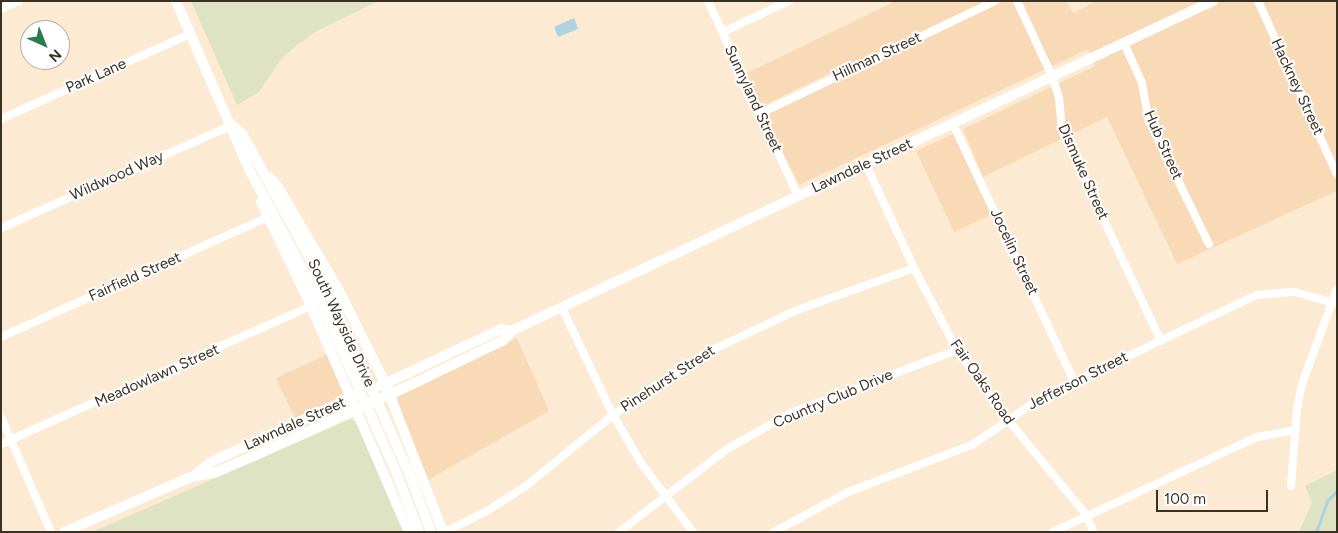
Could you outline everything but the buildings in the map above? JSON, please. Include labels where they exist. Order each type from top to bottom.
[{"type":"main road","name":"South Wayside Drive","points":[[176,1],[232,125],[307,273],[396,472],[418,532]]},
{"type":"main road","name":"Lawndale Street","points":[[191,478],[211,462],[353,397],[384,390],[483,351],[504,340],[510,331],[1214,1]]},
{"type":"main road","name":"South Wayside Drive","points":[[253,166],[346,330],[409,473],[431,532]]},
{"type":"main road","points":[[253,166],[268,217],[358,408],[409,532]]},
{"type":"main road","points":[[253,166],[278,186],[308,236],[384,390],[444,532]]},
{"type":"main road","name":"Lawndale Street","points":[[64,532],[191,478],[216,472],[252,457],[358,408],[384,390],[478,340],[501,329],[510,331]]},
{"type":"main road","points":[[478,340],[483,351]]},
{"type":"main road","points":[[247,446],[252,457]]},
{"type":"street","points":[[1,9],[20,1]]},
{"type":"street","name":"Sunnyland Street","points":[[708,1],[798,196]]},
{"type":"street","points":[[722,32],[789,1]]},
{"type":"street","name":"Hillman Street","points":[[759,114],[995,1]]},
{"type":"street","name":"Dismuke Street","points":[[1017,1],[1052,76],[1059,97],[1062,131],[1161,341]]},
{"type":"street","name":"Hackney Street","points":[[1258,1],[1337,174]]},
{"type":"street","name":"Park Lane","points":[[1,119],[190,34]]},
{"type":"street","name":"Hub Street","points":[[1124,43],[1142,83],[1149,121],[1209,244]]},
{"type":"street","name":"Jocelin Street","points":[[953,124],[1074,381]]},
{"type":"street","name":"Wildwood Way","points":[[1,228],[232,125]]},
{"type":"street","name":"Fair Oaks Road","points":[[866,165],[914,268],[957,350],[1008,420],[1087,516],[1093,532]]},
{"type":"street","name":"Fairfield Street","points":[[1,337],[268,217]]},
{"type":"street","name":"Pinehurst Street","points":[[444,532],[487,511],[526,486],[613,414],[706,353],[742,334],[798,310],[914,268]]},
{"type":"street","points":[[1291,486],[1295,430],[1302,384],[1334,304],[1337,289]]},
{"type":"street","name":"Jefferson Street","points":[[774,532],[848,492],[972,445],[1042,397],[1267,293],[1295,292],[1334,304]]},
{"type":"street","name":"Meadowlawn Street","points":[[1,444],[311,306]]},
{"type":"street","points":[[562,308],[613,414],[663,496],[693,532]]},
{"type":"street","name":"Country Club Drive","points":[[619,532],[726,449],[791,413],[957,350]]},
{"type":"street","points":[[1,417],[51,532]]},
{"type":"street","points":[[1053,532],[1257,437],[1295,430]]},
{"type":"shaded area","points":[[896,1],[1066,1],[1073,13],[1097,1],[1337,1],[1337,191],[1177,264],[1107,117],[983,177],[963,129],[1095,66],[1088,49],[799,185],[766,119],[767,114],[840,78],[837,70],[762,106],[745,74]]},
{"type":"shaded area","points":[[953,134],[993,214],[954,232],[916,151]]},
{"type":"shaded area","points":[[517,338],[549,411],[428,480],[397,407],[398,397]]},
{"type":"shaded area","points":[[328,354],[343,393],[337,399],[295,418],[276,378]]},
{"type":"green space","points":[[191,1],[378,1],[317,31],[297,45],[282,58],[259,92],[237,105]]},
{"type":"green space","points":[[351,419],[356,422],[409,532],[92,532]]},
{"type":"green space","points":[[1337,470],[1337,532],[1299,532],[1312,502],[1305,486]]},
{"type":"water","points":[[574,18],[578,29],[558,37],[554,27]]},
{"type":"waterway","points":[[1316,532],[1327,501],[1337,491]]}]
